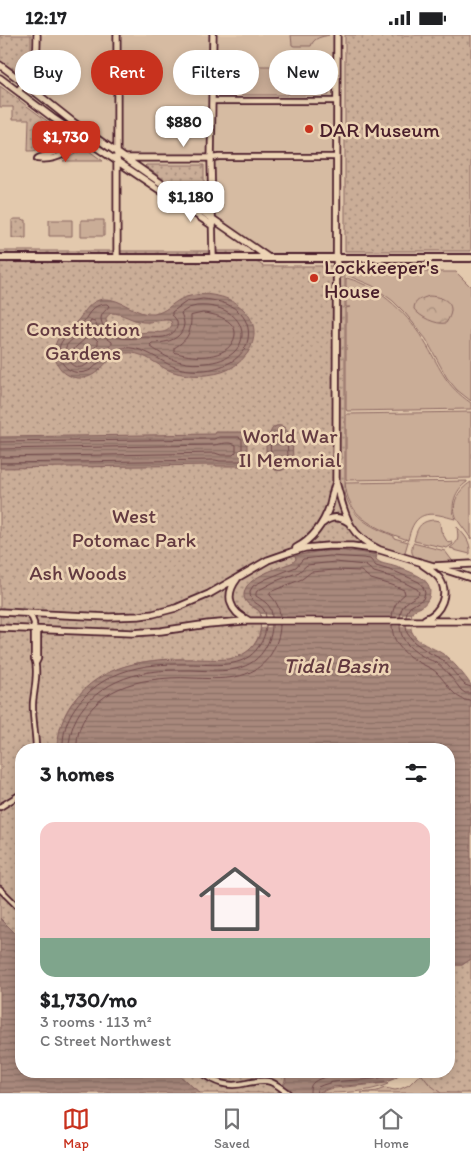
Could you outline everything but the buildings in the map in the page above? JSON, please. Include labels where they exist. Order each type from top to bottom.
[{"type":"highway","points":[[0,258],[471,258]]},
{"type":"main road","points":[[36,50],[37,35]]},
{"type":"main road","points":[[117,35],[117,258]]},
{"type":"main road","points":[[213,258],[214,35]]},
{"type":"main road","points":[[337,35],[336,482],[341,501],[356,533],[380,550]]},
{"type":"main road","points":[[0,65],[15,76]]},
{"type":"main road","points":[[0,78],[15,89]]},
{"type":"main road","points":[[23,95],[44,112],[213,226]]},
{"type":"main road","points":[[39,95],[86,131],[269,258]]},
{"type":"main road","points":[[125,158],[212,158]]},
{"type":"main road","points":[[291,552],[309,539],[321,524],[328,509],[336,482]]},
{"type":"main road","points":[[321,524],[334,517],[341,518],[350,523]]},
{"type":"main road","points":[[0,612],[109,617],[132,617],[153,614],[200,599],[268,560],[291,552],[318,546],[352,546],[380,550],[471,578]]},
{"type":"main road","points":[[414,560],[436,575],[441,581],[443,588],[443,599],[439,609],[432,616],[421,621]]},
{"type":"main road","points":[[433,566],[471,564]]},
{"type":"main road","points":[[240,576],[230,591],[230,598],[235,611],[252,621]]},
{"type":"main road","points":[[0,628],[132,633],[252,621],[471,621]]},
{"type":"street","points":[[213,101],[337,101]]},
{"type":"street","points":[[82,138],[68,147],[37,159],[46,160],[78,146],[86,131]]},
{"type":"street","points":[[212,158],[337,157]]},
{"type":"street","points":[[26,614],[30,615],[34,620],[36,630],[33,709],[36,743]]},
{"type":"street","points":[[0,807],[15,798]]},
{"type":"street","points":[[0,889],[15,904]]},
{"type":"street","points":[[209,1078],[223,1085],[236,1086],[262,1081],[271,1082],[288,1093]]},
{"type":"shaded area","points":[[37,35],[337,35],[337,50],[269,50],[269,95],[337,95],[336,258],[269,258],[212,219],[212,158],[125,158],[41,95],[81,95],[81,50],[35,50]]},
{"type":"green space","points":[[0,35],[31,35],[31,50],[15,50],[15,69],[0,61]]},
{"type":"green space","points":[[291,35],[329,35],[316,39],[311,46],[294,46],[292,45]]},
{"type":"green space","points":[[345,35],[471,35],[471,251],[345,251]]},
{"type":"green space","points":[[259,66],[269,66],[269,95],[259,95]]},
{"type":"green space","points":[[0,86],[71,139],[50,148],[28,151],[29,119],[13,119],[13,107],[0,107]]},
{"type":"green space","points":[[85,148],[103,161],[63,161]]},
{"type":"green space","points":[[146,165],[204,165],[203,205],[200,205]]},
{"type":"green space","points":[[12,220],[26,220],[26,238],[12,238]]},
{"type":"green space","points":[[49,220],[72,220],[72,236],[49,236]]},
{"type":"green space","points":[[81,220],[104,220],[104,236],[81,236]]},
{"type":"green space","points":[[0,251],[240,251],[263,266],[345,266],[345,500],[352,521],[365,537],[376,546],[376,555],[344,551],[321,551],[300,555],[294,562],[261,576],[247,588],[244,594],[246,601],[259,611],[261,625],[259,636],[247,652],[237,658],[225,660],[164,659],[121,668],[95,681],[75,699],[64,718],[58,743],[15,743],[15,933],[0,918]]},
{"type":"green space","points":[[456,272],[471,287],[471,401],[457,390],[447,378],[426,339],[405,313],[373,286],[347,275],[346,273]]},
{"type":"green space","points":[[347,278],[372,288],[403,313],[420,335],[450,384],[471,403],[471,409],[347,411],[346,308],[350,307],[346,307]]},
{"type":"green space","points":[[429,296],[441,298],[449,303],[451,311],[446,323],[428,320],[414,309],[417,302]]},
{"type":"green space","points":[[471,412],[471,478],[346,479],[347,414]]},
{"type":"green space","points":[[467,481],[459,489],[453,503],[455,519],[432,514],[421,516],[414,523],[408,540],[375,526],[360,516],[349,500],[345,483]]},
{"type":"green space","points":[[471,482],[471,539],[457,519],[454,508],[459,493]]},
{"type":"green space","points":[[344,489],[351,507],[362,519],[394,536],[394,538],[408,542],[405,552],[402,553],[379,546],[364,537],[356,528],[349,514]]},
{"type":"green space","points":[[434,520],[439,521],[441,531],[448,543],[452,542],[453,544],[447,548],[414,541],[419,526]]},
{"type":"green space","points":[[457,527],[468,542],[470,554],[450,548],[458,539]]},
{"type":"green space","points":[[413,543],[445,551],[454,563],[439,563],[415,557],[412,552]]},
{"type":"green space","points":[[471,959],[471,1093],[441,1093],[424,1078],[455,1078],[455,965],[462,965]]},
{"type":"green space","points":[[182,1078],[285,1078],[283,1085],[277,1093],[200,1093]]},
{"type":"green space","points":[[416,1078],[453,1078],[461,1093],[361,1093],[385,1088],[395,1090],[409,1085]]},
{"type":"green space","points":[[387,1083],[380,1087],[363,1091],[319,1093],[335,1088]]},
{"type":"water","points":[[203,294],[226,298],[234,302],[247,313],[252,323],[254,333],[252,343],[248,352],[233,367],[215,374],[187,375],[166,369],[142,355],[125,353],[115,356],[94,374],[79,378],[69,376],[56,361],[54,349],[59,337],[96,301],[111,299],[141,312],[154,314],[162,312],[183,298]],"holes":[[[115,313],[143,322],[168,320],[171,321],[172,325],[165,332],[123,333],[116,331],[107,323],[107,316]]]},
{"type":"water","points":[[276,426],[284,427],[292,435],[293,461],[290,461],[286,468],[280,471],[275,470],[269,461],[266,461],[266,436]]},
{"type":"water","points":[[216,432],[247,433],[246,466],[0,468],[0,437],[215,434]]},
{"type":"water","name":"Tidal Basin","points":[[321,551],[351,551],[377,555],[376,559],[380,562],[417,575],[425,580],[430,589],[429,596],[424,605],[412,613],[410,623],[412,632],[418,640],[446,656],[471,685],[471,959],[462,965],[455,965],[455,743],[58,743],[61,724],[73,702],[97,679],[111,671],[142,662],[174,659],[229,659],[247,652],[258,638],[261,614],[245,600],[244,596],[247,586],[261,575],[292,563],[296,559],[295,556]]},
{"type":"water","points":[[0,918],[15,933],[15,1078],[182,1078],[200,1093],[0,1093]]},
{"type":"water","points":[[286,1078],[396,1078],[383,1083],[332,1087],[317,1093],[277,1093],[286,1082]]},
{"type":"pier","points":[[261,614],[276,616],[397,616],[411,614],[411,628],[397,626],[275,626],[261,628]]},
{"type":"tunnel","points":[[276,413],[281,413]]},
{"type":"place","name":"DAR Museum","points":[[309,129]]},
{"type":"place","name":"Lockkeeper's House","points":[[314,278]]},
{"type":"park label","name":"Constitution Gardens","points":[[83,340]]},
{"type":"park label","name":"World War II Memorial","points":[[290,447]]},
{"type":"park label","name":"West Potomac Park","points":[[134,527]]},
{"type":"park label","name":"Ash Woods","points":[[78,572]]}]
